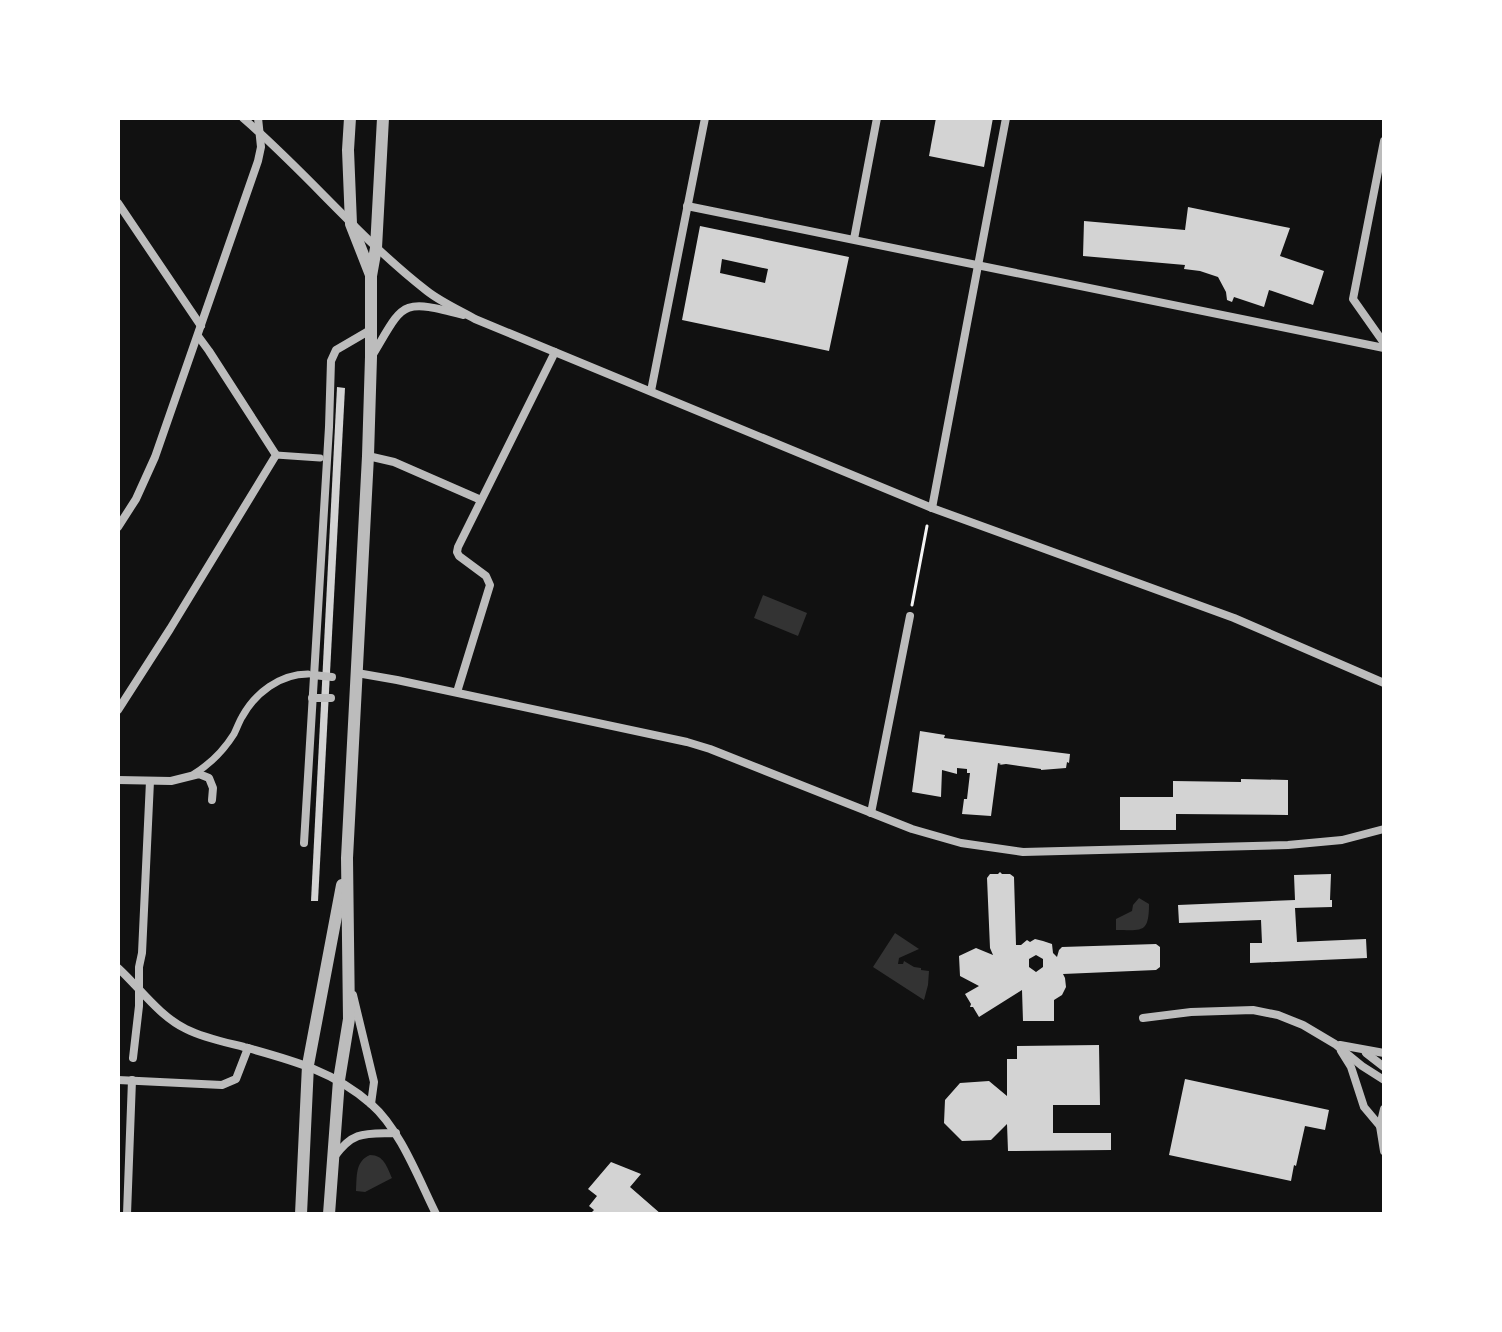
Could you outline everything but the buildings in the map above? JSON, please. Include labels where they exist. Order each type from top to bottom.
[{"type":"street","points":[[243,118],[376,248],[429,293],[475,319]]},
{"type":"street","points":[[120,520],[136,499],[155,457],[200,331],[258,161],[258,118]]},
{"type":"street","points":[[350,118],[351,224],[371,276]]},
{"type":"street","points":[[329,1214],[339,1080],[349,1019],[347,858],[368,456],[371,276],[376,248],[383,118]]},
{"type":"street","points":[[651,391],[705,118]]},
{"type":"street","points":[[854,239],[877,118]]},
{"type":"street","points":[[932,508],[1006,118]]},
{"type":"street","points":[[1384,141],[1353,299],[1384,346]]},
{"type":"street","points":[[118,203],[121,218],[200,331],[276,455]]},
{"type":"street","points":[[687,206],[1384,346]]},
{"type":"street","points":[[371,357],[405,308],[427,305],[475,319],[932,508],[1234,618],[1384,683]]},
{"type":"street","points":[[304,843],[312,698],[310,675],[329,427],[331,361],[336,350],[372,329]]},
{"type":"street","points":[[457,692],[490,585],[486,576],[459,556],[458,547],[555,352]]},
{"type":"street","points":[[276,455],[320,458]]},
{"type":"street","points":[[118,710],[276,455]]},
{"type":"street","points":[[368,456],[394,462],[481,500]]},
{"type":"street","points":[[871,813],[910,616]]},
{"type":"street","points":[[357,673],[687,742],[912,829],[961,843],[1023,852],[1288,845],[1342,840],[1384,829]]},
{"type":"street","points":[[192,775],[218,754],[235,733],[248,707],[264,690],[286,678],[310,675],[332,677]]},
{"type":"street","points":[[312,698],[331,698]]},
{"type":"street","points":[[118,780],[171,781],[199,774],[209,778],[213,788],[212,800]]},
{"type":"street","points":[[133,1058],[139,1006],[150,781]]},
{"type":"street","points":[[301,1214],[308,1065],[347,858]]},
{"type":"street","points":[[118,968],[177,1025],[197,1034],[308,1065],[339,1080],[371,1104],[396,1133],[436,1214]]},
{"type":"street","points":[[348,976],[374,1082],[371,1104]]},
{"type":"street","points":[[1143,1018],[1191,1012],[1253,1010],[1278,1015],[1303,1025],[1335,1044],[1384,1080]]},
{"type":"street","points":[[1335,1044],[1384,1053]]},
{"type":"street","points":[[1335,1044],[1351,1067],[1364,1107],[1380,1126]]},
{"type":"street","points":[[118,1080],[222,1085],[240,1074],[248,1048]]},
{"type":"street","points":[[1359,1049],[1384,1067]]},
{"type":"street","points":[[127,1214],[132,1080]]},
{"type":"street","points":[[1384,1109],[1380,1126],[1384,1151]]},
{"type":"street","points":[[332,1160],[345,1142],[355,1136],[396,1133]]},
{"type":"path","points":[[910,616],[927,526]]},
{"type":"shaded area","points":[[763,595],[807,613],[798,636],[754,618]]},
{"type":"shaded area","points":[[1139,898],[1149,904],[1148,921],[1138,930],[1116,930],[1116,919],[1132,911]]},
{"type":"shaded area","points":[[895,933],[919,949],[899,958],[898,964],[904,961],[929,971],[924,1000],[873,967]]},
{"type":"shaded area","points":[[370,1155],[382,1159],[392,1178],[365,1192],[356,1191],[359,1165]]}]
